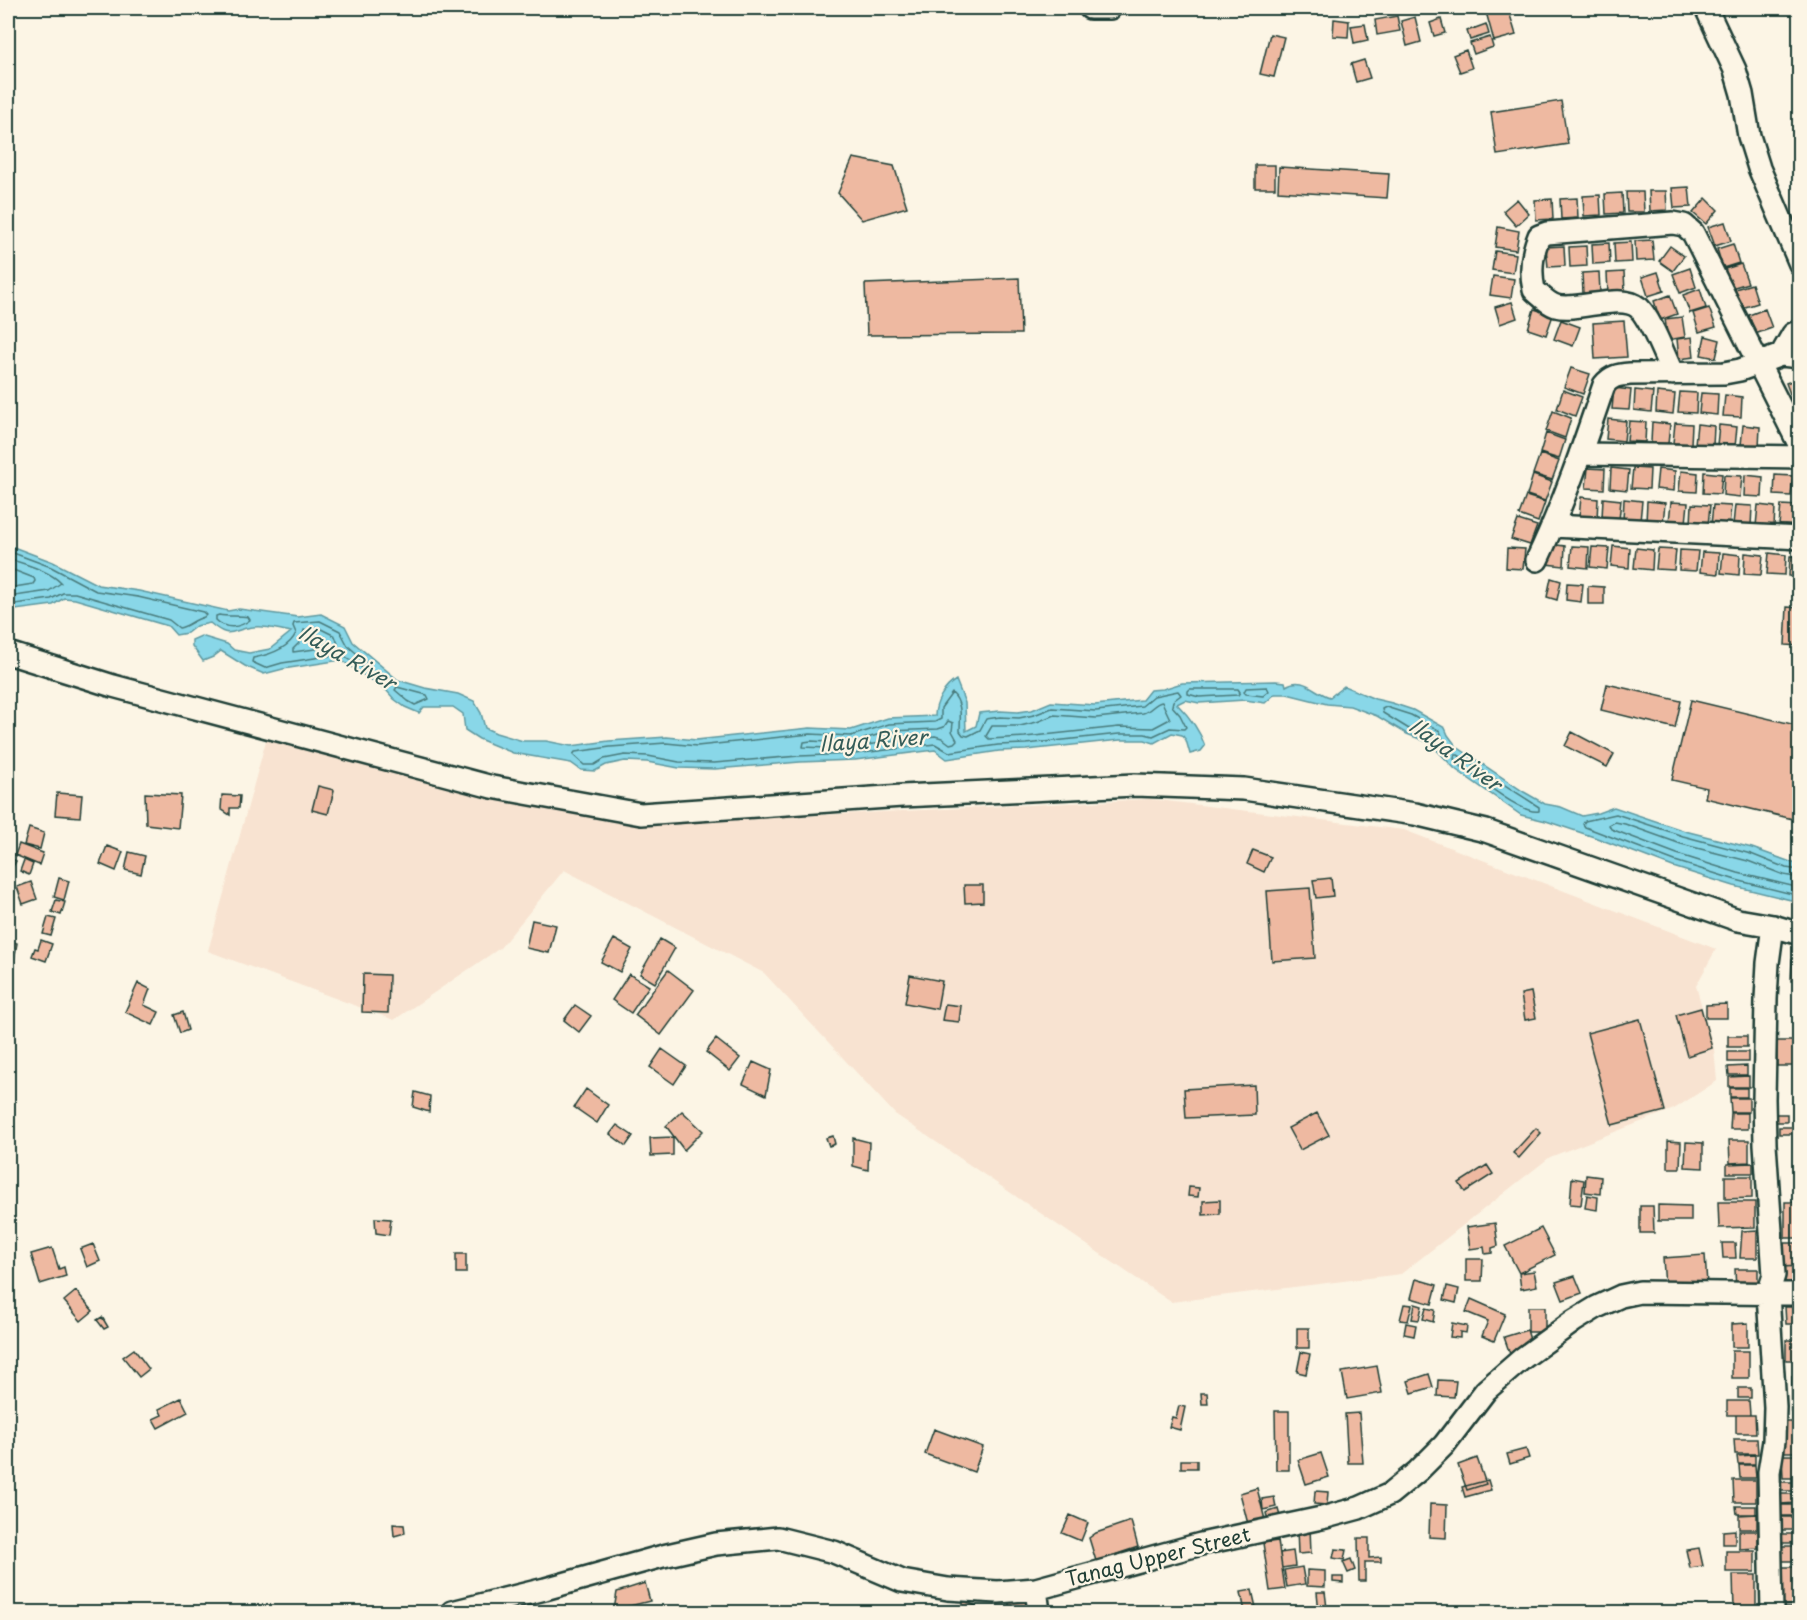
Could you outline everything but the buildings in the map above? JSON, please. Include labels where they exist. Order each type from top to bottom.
[{"type":"street","points":[[1090,8],[1110,8]]},
{"type":"street","points":[[1706,8],[1735,70],[1742,94],[1749,136],[1759,168],[1798,255]]},
{"type":"street","points":[[1673,374],[1645,315],[1636,306],[1622,302],[1572,307],[1556,306],[1534,290],[1531,278],[1534,248],[1539,236],[1547,233],[1604,228],[1673,223],[1684,225],[1693,233],[1800,446]]},
{"type":"street","points":[[1536,560],[1552,526],[1604,385],[1609,378],[1620,375],[1724,373],[1740,370],[1790,356],[1793,334],[1800,331]]},
{"type":"street","points":[[1580,454],[1800,457]]},
{"type":"street","points":[[1552,526],[1800,538]]},
{"type":"street","points":[[8,653],[113,686],[492,787],[641,814],[902,796],[1124,786],[1244,789],[1415,814],[1486,831],[1738,920],[1800,933]]},
{"type":"street","points":[[1772,1612],[1769,1472],[1774,1441],[1775,1407],[1768,1294],[1774,1275],[1764,1099],[1768,963],[1773,926]]},
{"type":"street","name":"Tanag Upper Street","points":[[452,1612],[716,1544],[778,1539],[834,1552],[903,1581],[948,1589],[998,1592],[1036,1589],[1201,1544],[1326,1517],[1359,1508],[1390,1494],[1444,1445],[1486,1390],[1522,1358],[1574,1321],[1621,1296],[1640,1292],[1800,1294]]},
{"type":"street","points":[[1036,1589],[1039,1612]]},
{"type":"shaded area","points":[[267,737],[638,824],[1150,799],[1404,830],[1716,949],[1696,986],[1714,1049],[1717,1081],[1674,1109],[1550,1157],[1401,1274],[1171,1302],[895,1114],[764,973],[564,870],[500,948],[394,1020],[208,951]]},
{"type":"water","name":"Ilaya River","points":[[8,545],[53,562],[98,585],[139,591],[228,611],[239,609],[298,617],[321,614],[345,626],[353,642],[398,680],[458,694],[474,701],[481,713],[485,728],[523,741],[546,741],[571,746],[667,737],[696,740],[810,728],[851,730],[888,718],[935,716],[941,696],[956,680],[965,703],[966,731],[976,726],[979,713],[1032,710],[1051,702],[1095,705],[1142,700],[1150,690],[1163,689],[1182,683],[1276,681],[1285,682],[1286,686],[1298,683],[1330,697],[1344,686],[1375,699],[1413,710],[1445,728],[1457,747],[1545,804],[1561,807],[1582,816],[1614,807],[1685,831],[1752,848],[1799,865],[1799,902],[1734,886],[1673,867],[1594,837],[1521,815],[1455,769],[1430,743],[1407,734],[1377,716],[1350,706],[1327,704],[1287,694],[1275,694],[1265,703],[1245,700],[1199,703],[1185,700],[1177,704],[1193,724],[1205,746],[1201,751],[1190,754],[1182,735],[1172,733],[1154,743],[1145,740],[1120,740],[999,751],[947,759],[935,750],[855,760],[715,769],[679,768],[647,762],[625,761],[606,765],[595,771],[581,770],[571,763],[513,753],[479,739],[465,730],[463,714],[453,707],[424,707],[419,713],[405,707],[387,691],[341,660],[264,674],[245,666],[221,651],[203,661],[192,646],[192,640],[201,636],[227,644],[234,650],[249,653],[270,649],[291,632],[258,627],[227,633],[210,623],[196,626],[187,633],[176,635],[168,626],[75,599],[64,598],[53,605],[8,611]]}]
